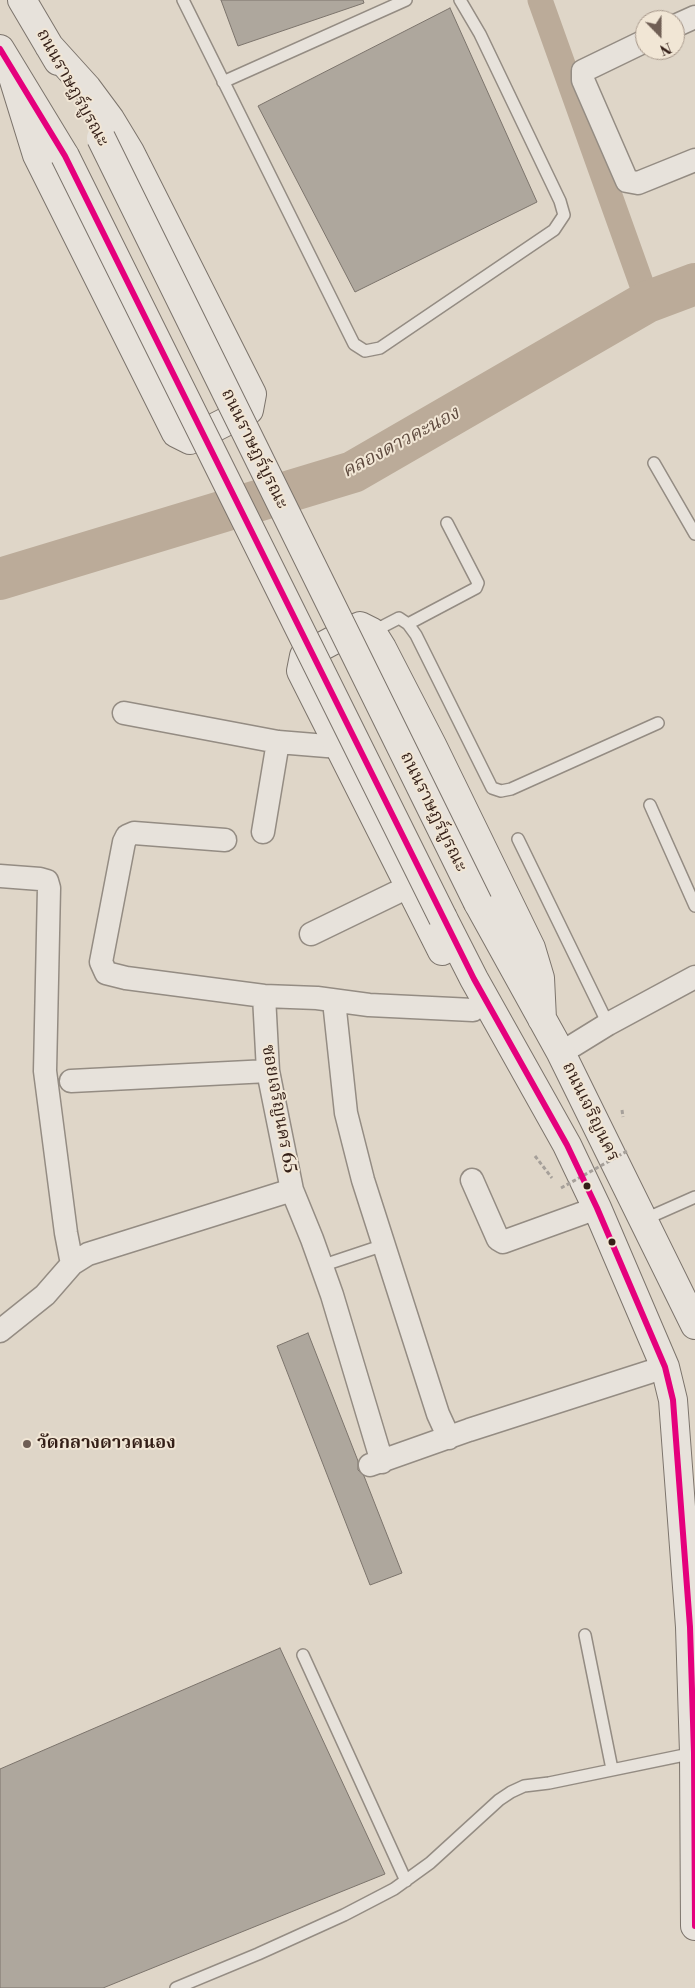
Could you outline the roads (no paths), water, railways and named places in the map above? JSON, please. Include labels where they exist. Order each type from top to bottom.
[{"type":"main road","name":"ถนนราษฎร์บูรณะ","points":[[22,0],[101,138],[478,903]]},
{"type":"main road","points":[[6,60],[37,155],[176,433],[190,440],[249,410],[252,394],[130,152],[110,118],[87,88],[49,46]]},
{"type":"main road","name":"ถนนเจริญนคร","points":[[6,60],[65,156],[474,979],[484,1014],[567,1145],[597,1208],[665,1366],[674,1400],[690,1627],[694,1753],[695,1926]]},
{"type":"main road","points":[[484,1014],[408,887],[301,671],[304,656],[360,626],[372,632],[382,648],[432,745],[531,948],[540,978],[542,1019]]},
{"type":"main road","name":"ถนนเจริญนคร","points":[[478,903],[560,1053],[695,1325]]},
{"type":"street","points":[[635,46],[583,71],[583,80],[627,181],[638,183],[695,160]]},
{"type":"street","points":[[124,713],[278,742],[338,747]]},
{"type":"street","points":[[263,832],[278,742]]},
{"type":"street","points":[[225,840],[134,833],[127,836],[124,842],[101,962],[106,973],[126,978],[264,996],[317,998],[484,1014]]},
{"type":"street","points":[[0,876],[40,879],[47,881],[49,888],[45,1071],[66,1233],[72,1264]]},
{"type":"street","points":[[311,934],[408,887]]},
{"type":"street","points":[[560,1053],[608,1024],[695,977]]},
{"type":"street","name":"ซอยเจริญนคร 65","points":[[0,1331],[45,1295],[72,1264],[88,1254],[292,1190],[268,1071],[264,996]]},
{"type":"street","points":[[334,1001],[346,1113],[363,1180],[438,1414],[449,1438]]},
{"type":"street","points":[[71,1081],[268,1071]]},
{"type":"street","points":[[472,1180],[498,1239],[502,1242],[597,1208]]},
{"type":"street","points":[[292,1190],[321,1266],[376,1463],[665,1366]]},
{"type":"lane","points":[[183,0],[354,344],[365,351],[380,348],[554,230],[564,215],[560,201],[480,34],[460,0]]},
{"type":"lane","points":[[223,82],[406,0]]},
{"type":"lane","points":[[654,463],[695,534]]},
{"type":"lane","points":[[408,624],[476,588],[478,583],[447,523]]},
{"type":"lane","points":[[372,632],[399,618],[408,624],[416,635],[492,788],[501,791],[511,789],[658,724]]},
{"type":"lane","points":[[650,805],[695,906]]},
{"type":"lane","points":[[518,838],[608,1024]]},
{"type":"lane","points":[[643,1220],[695,1197]]},
{"type":"lane","points":[[321,1266],[384,1245]]},
{"type":"lane","points":[[585,1635],[612,1769]]},
{"type":"lane","points":[[303,1655],[406,1881]]},
{"type":"lane","points":[[176,1988],[344,1915],[394,1889],[430,1863],[499,1800],[524,1786],[549,1783],[694,1753]]},
{"type":"waterway","points":[[540,0],[648,302]]},
{"type":"waterway","name":"คลองดาวคะนอง","points":[[0,579],[353,472],[647,302],[695,284]]},
{"type":"place","name":"วัดกลางดาวคนอง","points":[[27,1444]]}]
